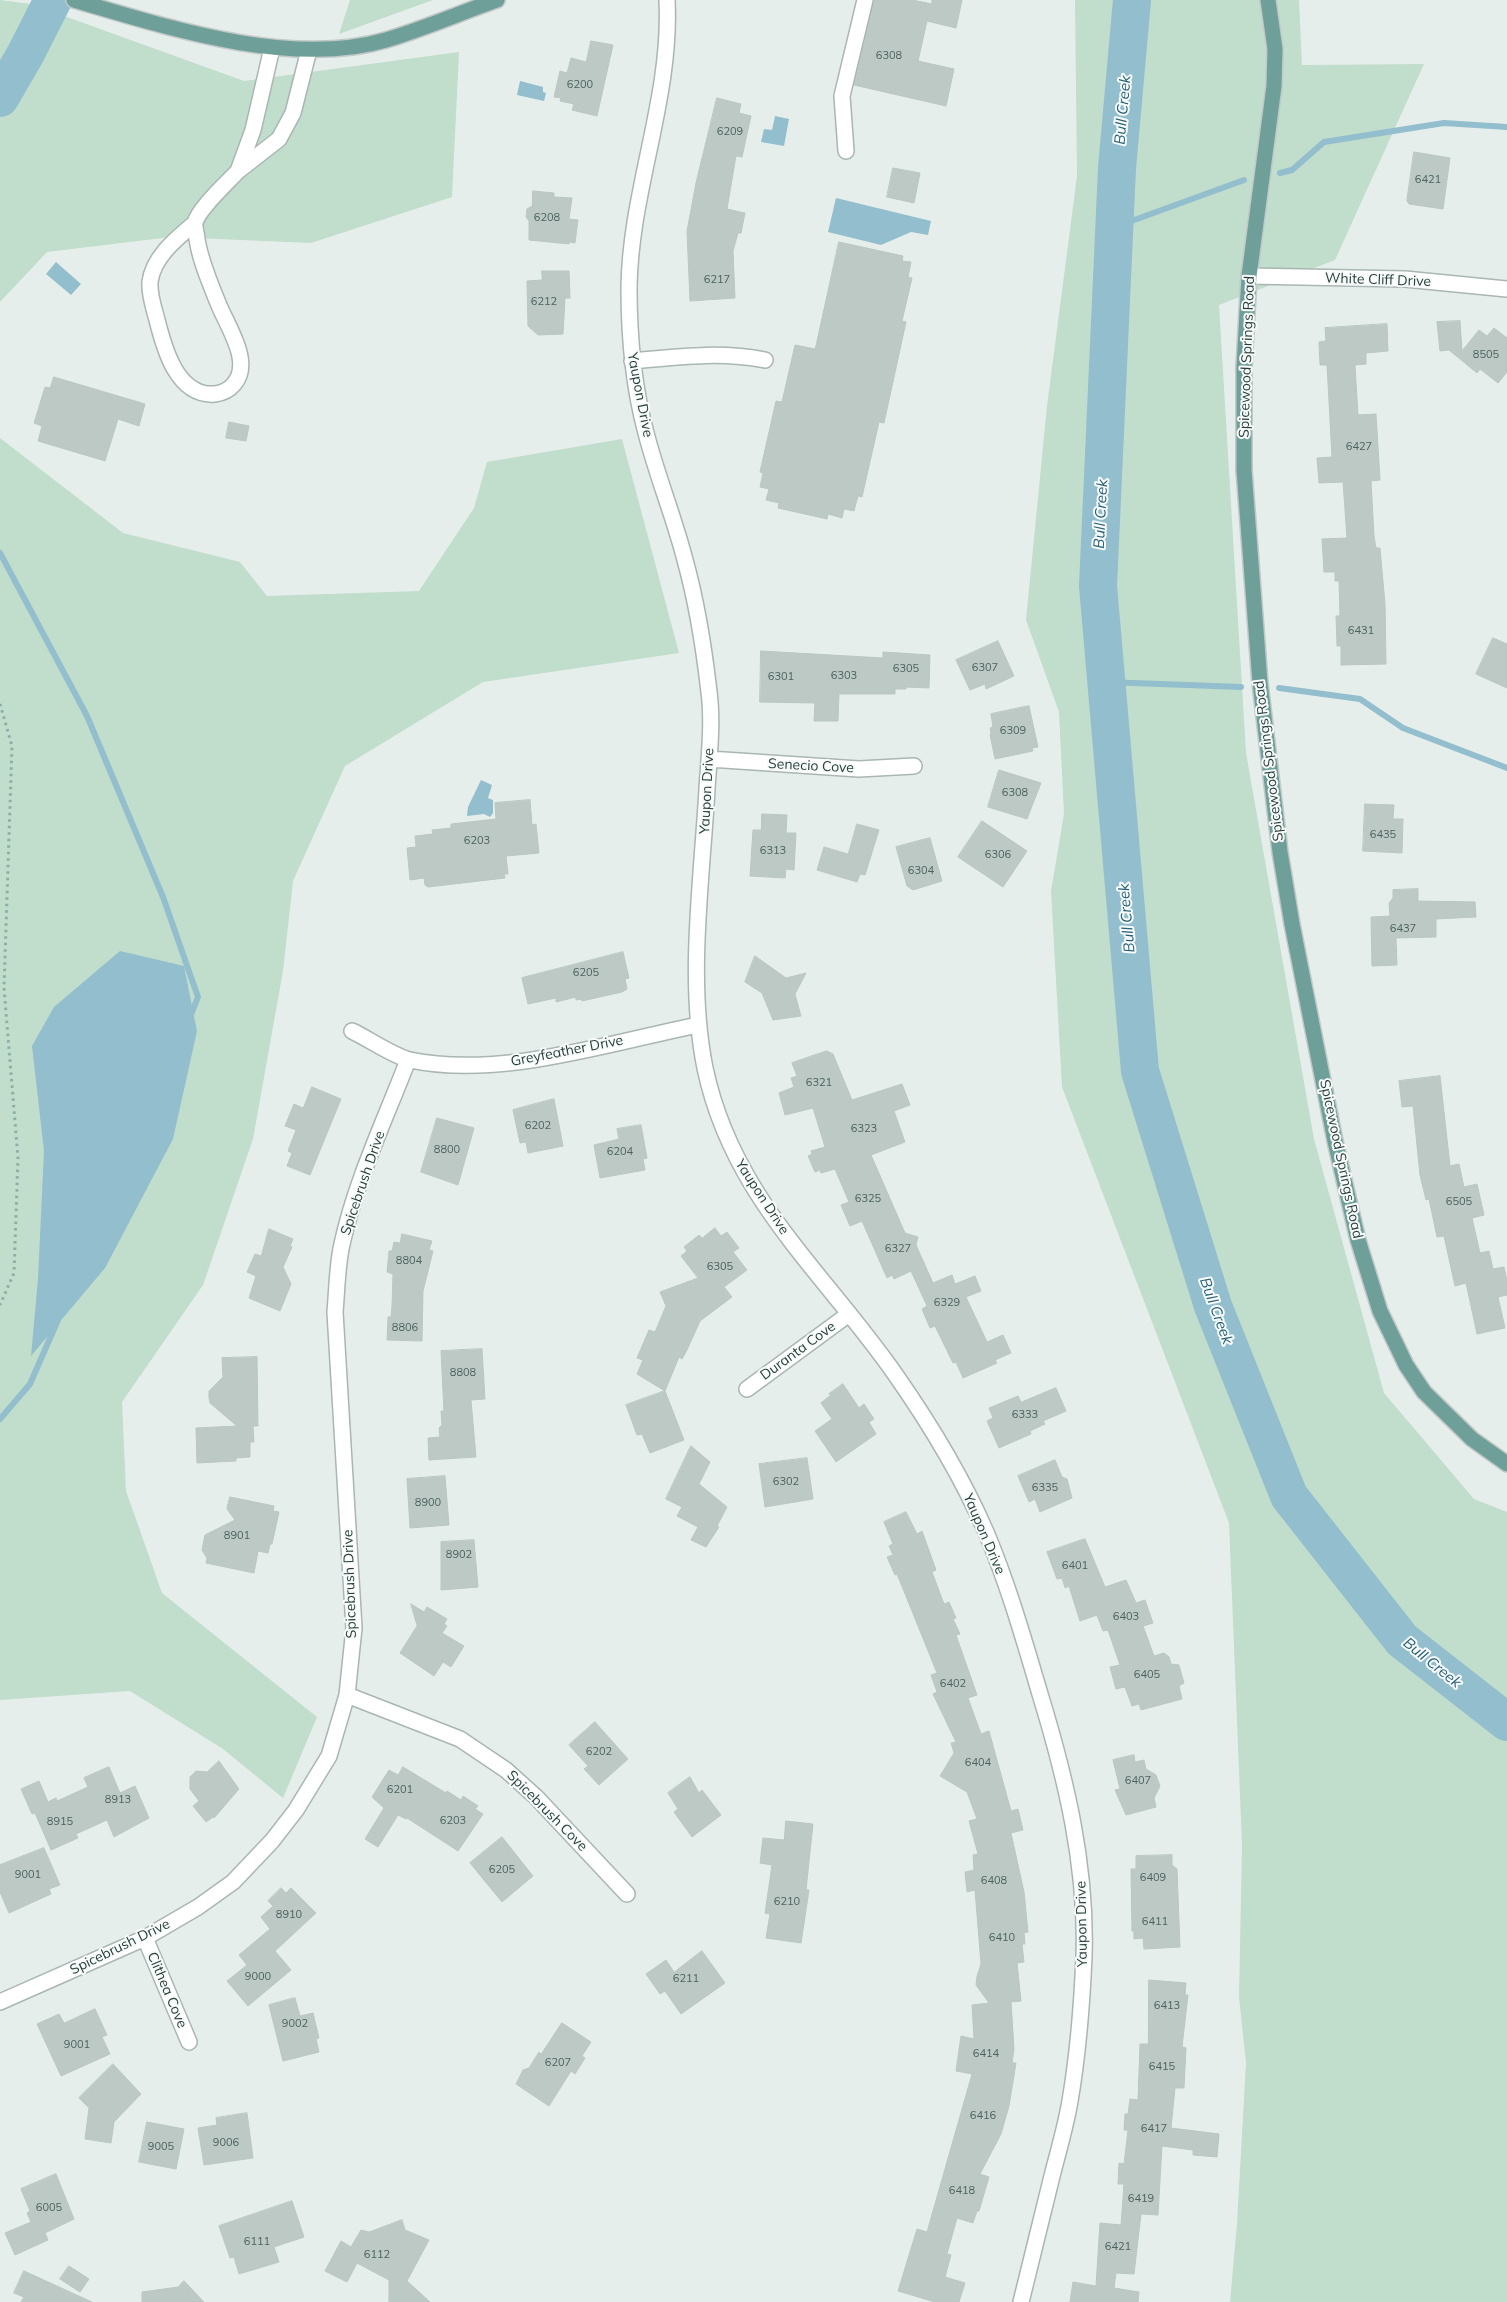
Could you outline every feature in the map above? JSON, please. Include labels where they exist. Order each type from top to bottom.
[{"type":"main road","points":[[74,0],[214,37],[272,48],[309,50],[385,41],[497,0]]},
{"type":"main road","name":"Spicewood Springs Road","points":[[1268,0],[1275,49],[1274,86],[1249,276],[1244,367],[1244,470],[1260,683],[1271,793],[1282,870],[1336,1141],[1364,1258],[1380,1311],[1406,1365],[1424,1392],[1444,1414],[1472,1439],[1507,1464]]},
{"type":"street","name":"Yaupon Drive","points":[[667,0],[668,26],[665,70],[632,238],[629,279],[632,361],[645,430],[686,563],[700,630],[711,699],[697,972],[698,1025],[706,1073],[718,1114],[738,1164],[772,1218],[896,1376],[958,1474],[986,1534],[1014,1609],[1055,1743],[1074,1819],[1082,1887],[1084,1952],[1070,2105],[1021,2302]]},
{"type":"street","points":[[846,151],[842,96],[865,0]]},
{"type":"street","points":[[238,170],[253,130],[272,48]]},
{"type":"street","points":[[195,224],[199,249],[218,304],[234,338],[241,361],[240,378],[230,389],[220,394],[201,392],[183,381],[174,369],[152,303],[150,282],[156,266],[173,242],[195,224],[203,211],[238,170],[279,139],[293,113],[309,50]]},
{"type":"street","name":"White Cliff Drive","points":[[1249,276],[1405,279],[1507,289]]},
{"type":"street","points":[[632,361],[710,355],[739,355],[765,360]]},
{"type":"street","name":"Senecio Cove","points":[[709,759],[859,769],[914,766]]},
{"type":"street","name":"Greyfeather Drive","points":[[352,1031],[408,1060],[463,1066],[519,1063],[698,1025]]},
{"type":"street","name":"Spicebrush Drive","points":[[0,2002],[145,1938],[198,1907],[233,1882],[272,1841],[296,1810],[329,1756],[347,1695],[354,1628],[335,1312],[337,1285],[342,1244],[358,1189],[408,1060]]},
{"type":"street","name":"Duranta Cove","points":[[747,1389],[849,1314]]},
{"type":"street","name":"Spicebrush Cove","points":[[347,1695],[460,1739],[506,1770],[536,1798],[627,1894]]},
{"type":"street","name":"Clithea Cove","points":[[145,1938],[189,2042]]},
{"type":"path","points":[[0,704],[12,746],[4,988],[18,1158],[14,1273],[0,1305]]},
{"type":"green space","points":[[0,0],[31,4],[244,81],[459,52],[452,197],[311,243],[171,237],[47,252],[0,302]]},
{"type":"green space","points":[[350,0],[433,0],[339,34]]},
{"type":"green space","points":[[1075,0],[1299,0],[1302,65],[1424,64],[1335,260],[1219,305],[1246,753],[1314,1139],[1384,1393],[1474,1499],[1507,1512],[1507,2302],[1230,2302],[1237,2224],[1246,2063],[1239,1997],[1242,1845],[1229,1523],[1062,1087],[1051,891],[1064,814],[1059,712],[1026,620],[1047,406],[1077,176]]},
{"type":"green space","points":[[0,438],[123,533],[240,562],[267,596],[419,591],[474,508],[487,462],[622,439],[679,653],[483,682],[345,766],[293,881],[283,971],[253,1139],[203,1285],[122,1402],[126,1491],[162,1593],[317,1717],[283,1798],[223,1749],[130,1691],[0,1700]]},
{"type":"water","points":[[520,81],[543,87],[543,92],[546,93],[544,101],[517,95]]},
{"type":"water","points":[[775,116],[789,119],[784,146],[761,142],[764,129],[772,130]]},
{"type":"water","points":[[836,198],[931,221],[928,235],[911,232],[881,245],[828,232]]},
{"type":"water","points":[[56,262],[81,284],[71,295],[46,274]]},
{"type":"water","points":[[481,780],[492,785],[488,798],[493,800],[493,813],[490,817],[484,814],[467,816],[468,807]]},
{"type":"water","points":[[120,951],[184,966],[197,1031],[173,1139],[105,1268],[31,1356],[38,1279],[44,1151],[32,1046],[54,1007]]},
{"type":"building","points":[[874,0],[912,0],[932,4],[932,0],[962,0],[956,28],[927,21],[918,61],[954,69],[946,106],[854,85]]},
{"type":"building","points":[[591,41],[613,45],[597,116],[572,110],[574,104],[560,101],[561,98],[554,97],[560,71],[567,73],[571,58],[586,62]]},
{"type":"building","points":[[717,98],[741,104],[739,113],[751,116],[742,157],[736,156],[727,209],[745,213],[741,233],[738,233],[733,251],[735,298],[690,301],[687,231],[696,183]]},
{"type":"building","points":[[1414,152],[1450,158],[1443,209],[1409,204],[1407,201]]},
{"type":"building","points":[[893,168],[920,173],[914,203],[887,197]]},
{"type":"building","points":[[533,191],[554,193],[554,197],[572,198],[569,219],[578,220],[575,243],[529,240],[529,221],[526,217],[527,209],[532,206]]},
{"type":"building","points":[[839,242],[903,256],[902,261],[911,262],[908,277],[912,278],[902,321],[906,322],[884,423],[879,422],[862,497],[858,496],[854,511],[844,509],[842,518],[828,514],[827,519],[778,508],[779,503],[766,500],[769,489],[760,487],[763,473],[760,472],[776,401],[782,402],[795,345],[815,349]]},
{"type":"building","points":[[542,271],[569,271],[570,298],[565,298],[563,334],[538,335],[528,326],[527,281],[542,280]]},
{"type":"building","points":[[1460,321],[1462,351],[1479,330],[1487,336],[1494,328],[1507,338],[1507,372],[1498,383],[1480,369],[1477,373],[1449,350],[1440,351],[1437,322]]},
{"type":"building","points":[[1387,324],[1388,351],[1366,353],[1366,364],[1355,365],[1358,415],[1376,414],[1380,480],[1371,481],[1374,536],[1376,548],[1380,548],[1385,604],[1386,664],[1341,665],[1341,646],[1337,646],[1336,616],[1340,616],[1339,581],[1335,581],[1335,572],[1324,572],[1322,539],[1347,538],[1343,482],[1319,483],[1317,458],[1332,457],[1327,365],[1320,365],[1319,342],[1326,341],[1325,328]]},
{"type":"building","points":[[54,377],[145,404],[139,426],[118,419],[105,461],[38,441],[42,426],[34,423],[45,387],[50,388]]},
{"type":"building","points":[[229,422],[249,426],[246,441],[226,438]]},
{"type":"building","points":[[1493,638],[1507,644],[1507,688],[1476,674]]},
{"type":"building","points":[[998,641],[1014,676],[986,689],[985,684],[970,690],[956,660]]},
{"type":"building","points":[[761,651],[883,658],[883,652],[930,655],[929,688],[906,687],[906,689],[895,689],[895,694],[839,694],[838,721],[814,721],[815,703],[760,702]]},
{"type":"building","points":[[1029,706],[1038,747],[1032,748],[1033,751],[995,759],[990,735],[990,728],[993,727],[991,714]]},
{"type":"building","points":[[999,770],[1041,783],[1027,819],[988,807]]},
{"type":"building","points":[[530,800],[532,825],[536,824],[539,853],[506,856],[508,874],[504,874],[505,878],[428,887],[425,885],[424,878],[410,880],[407,848],[416,847],[415,836],[433,834],[432,830],[451,828],[451,824],[496,819],[495,803]]},
{"type":"building","points":[[1365,804],[1394,805],[1393,819],[1403,819],[1402,853],[1363,851]]},
{"type":"building","points":[[762,814],[787,815],[786,833],[796,833],[794,870],[786,869],[785,878],[750,876],[753,830],[761,830]]},
{"type":"building","points":[[982,821],[1027,851],[1003,887],[958,857]]},
{"type":"building","points":[[857,824],[879,830],[865,875],[860,874],[857,882],[817,870],[824,847],[848,854]]},
{"type":"building","points":[[930,838],[942,881],[913,890],[907,886],[896,847]]},
{"type":"building","points":[[1418,889],[1418,901],[1475,902],[1476,917],[1436,919],[1436,937],[1396,938],[1397,965],[1372,966],[1371,917],[1390,916],[1389,903],[1393,898],[1393,890]]},
{"type":"building","points":[[623,952],[629,978],[625,979],[627,989],[622,992],[582,1001],[581,999],[576,1000],[576,997],[556,1002],[556,998],[528,1004],[522,978]]},
{"type":"building","points":[[755,956],[786,978],[806,973],[795,994],[801,1016],[773,1020],[762,993],[745,982]]},
{"type":"building","points":[[827,1051],[833,1054],[852,1100],[902,1084],[910,1105],[894,1111],[905,1142],[871,1155],[905,1233],[918,1237],[916,1245],[933,1283],[952,1275],[955,1284],[975,1276],[981,1291],[966,1297],[987,1342],[1003,1335],[1011,1353],[995,1360],[997,1363],[963,1378],[956,1362],[953,1363],[935,1326],[930,1328],[922,1309],[927,1306],[911,1271],[894,1279],[892,1275],[887,1278],[862,1221],[850,1226],[841,1205],[849,1202],[835,1169],[821,1173],[820,1170],[815,1172],[808,1156],[812,1154],[811,1151],[825,1147],[813,1108],[785,1115],[779,1093],[794,1087],[791,1078],[797,1076],[792,1063]]},
{"type":"building","points":[[1440,1076],[1450,1166],[1459,1164],[1464,1187],[1477,1184],[1484,1215],[1472,1218],[1480,1253],[1489,1251],[1493,1269],[1504,1267],[1507,1281],[1507,1295],[1498,1297],[1505,1328],[1477,1334],[1466,1283],[1455,1286],[1444,1236],[1437,1237],[1429,1199],[1426,1200],[1420,1175],[1413,1106],[1402,1107],[1399,1081]]},
{"type":"building","points":[[312,1087],[341,1099],[310,1175],[287,1166],[292,1153],[288,1151],[296,1130],[285,1126],[294,1104],[303,1108]]},
{"type":"building","points":[[554,1099],[563,1146],[528,1153],[526,1142],[520,1143],[513,1110]]},
{"type":"building","points":[[437,1118],[474,1128],[458,1185],[421,1172]]},
{"type":"building","points":[[641,1125],[647,1158],[643,1159],[645,1170],[600,1178],[594,1145],[619,1139],[617,1129]]},
{"type":"building","points":[[715,1228],[721,1236],[727,1232],[739,1248],[733,1252],[747,1270],[724,1287],[732,1297],[700,1321],[682,1359],[679,1357],[665,1391],[637,1374],[643,1360],[637,1358],[649,1330],[655,1332],[666,1306],[660,1292],[698,1278],[681,1256],[687,1251],[684,1247],[699,1235],[702,1238]]},
{"type":"building","points":[[269,1229],[293,1239],[290,1246],[292,1247],[283,1267],[291,1284],[280,1311],[249,1298],[256,1276],[247,1272],[255,1254],[261,1256]]},
{"type":"building","points":[[402,1234],[432,1241],[429,1250],[433,1251],[423,1291],[422,1341],[387,1340],[388,1317],[391,1317],[392,1306],[393,1274],[387,1272],[389,1251],[392,1251],[394,1242],[400,1243]]},
{"type":"building","points":[[482,1349],[485,1399],[471,1400],[476,1457],[429,1460],[428,1438],[440,1437],[439,1428],[442,1425],[441,1411],[444,1411],[441,1351]]},
{"type":"building","points":[[257,1357],[258,1426],[253,1426],[254,1442],[250,1442],[250,1457],[236,1458],[236,1461],[197,1463],[196,1428],[237,1426],[210,1403],[209,1391],[223,1377],[222,1358]]},
{"type":"building","points":[[843,1384],[859,1408],[864,1404],[874,1419],[869,1422],[876,1434],[836,1462],[815,1431],[832,1419],[821,1403],[831,1395],[829,1394]]},
{"type":"building","points":[[1056,1388],[1066,1411],[1043,1421],[1045,1424],[1030,1431],[1031,1434],[999,1448],[987,1421],[993,1418],[989,1408],[1018,1396],[1021,1402]]},
{"type":"building","points":[[665,1391],[684,1440],[650,1453],[642,1434],[637,1435],[626,1405]]},
{"type":"building","points":[[691,1446],[710,1462],[699,1484],[727,1507],[717,1526],[719,1527],[706,1547],[691,1540],[698,1527],[677,1516],[682,1507],[666,1499]]},
{"type":"building","points":[[807,1458],[813,1499],[765,1507],[759,1464]]},
{"type":"building","points":[[1055,1460],[1062,1477],[1067,1479],[1072,1498],[1040,1512],[1035,1499],[1029,1502],[1018,1476]]},
{"type":"building","points":[[445,1476],[449,1525],[410,1528],[407,1479]]},
{"type":"building","points":[[230,1497],[274,1506],[273,1511],[279,1512],[272,1544],[270,1544],[268,1553],[258,1551],[254,1573],[206,1563],[207,1558],[202,1550],[205,1535],[235,1520],[227,1509]]},
{"type":"building","points":[[906,1512],[917,1534],[922,1531],[936,1570],[932,1572],[944,1604],[949,1602],[956,1618],[953,1619],[960,1634],[956,1635],[977,1695],[968,1698],[981,1734],[989,1731],[1011,1811],[1018,1809],[1023,1830],[1011,1833],[1024,1892],[1028,1932],[1024,1933],[1025,1944],[1022,1944],[1024,1962],[1017,1963],[1021,2001],[1011,2002],[1014,2049],[1012,2063],[1016,2063],[1009,2106],[1001,2134],[980,2174],[989,2177],[979,2211],[977,2211],[973,2223],[957,2218],[947,2254],[951,2255],[945,2277],[965,2283],[959,2302],[935,2302],[898,2291],[917,2229],[927,2232],[972,2074],[956,2071],[961,2036],[974,2039],[972,2005],[989,2003],[976,1985],[981,1964],[975,1890],[967,1892],[965,1872],[974,1870],[973,1855],[978,1854],[969,1821],[977,1819],[967,1792],[940,1776],[954,1753],[951,1743],[956,1742],[933,1694],[937,1692],[931,1675],[937,1673],[897,1574],[895,1575],[887,1557],[893,1555],[889,1546],[893,1544],[884,1522]]},
{"type":"building","points":[[1085,1539],[1105,1587],[1126,1580],[1136,1603],[1145,1600],[1153,1623],[1143,1626],[1154,1656],[1164,1653],[1169,1657],[1171,1664],[1179,1665],[1184,1683],[1179,1686],[1182,1699],[1141,1710],[1139,1704],[1132,1706],[1125,1687],[1116,1689],[1110,1667],[1120,1665],[1108,1630],[1103,1631],[1097,1615],[1080,1621],[1069,1586],[1065,1588],[1062,1578],[1057,1579],[1047,1552]]},
{"type":"building","points":[[474,1540],[478,1587],[441,1590],[441,1542]]},
{"type":"building","points":[[411,1604],[424,1612],[427,1607],[447,1619],[444,1624],[447,1626],[442,1633],[464,1646],[451,1667],[443,1662],[434,1676],[400,1653],[417,1626]]},
{"type":"building","points":[[595,1722],[628,1759],[599,1785],[584,1769],[588,1766],[569,1745]]},
{"type":"building","points":[[1134,1755],[1135,1762],[1144,1760],[1146,1769],[1156,1775],[1160,1786],[1154,1798],[1156,1807],[1126,1815],[1115,1790],[1120,1789],[1113,1760]]},
{"type":"building","points":[[219,1761],[239,1789],[214,1818],[206,1822],[193,1806],[199,1801],[190,1789],[190,1777],[196,1771],[207,1772]]},
{"type":"building","points":[[109,1767],[120,1793],[135,1786],[149,1818],[114,1837],[107,1820],[76,1834],[78,1838],[51,1850],[35,1813],[32,1814],[21,1789],[39,1781],[48,1802],[56,1798],[57,1801],[88,1787],[84,1778]]},
{"type":"building","points":[[403,1767],[446,1793],[447,1791],[461,1800],[463,1796],[478,1806],[475,1809],[483,1814],[458,1851],[407,1818],[398,1815],[378,1847],[365,1839],[384,1808],[372,1797],[389,1770],[398,1775]]},
{"type":"building","points":[[690,1777],[699,1793],[702,1790],[721,1815],[692,1837],[674,1812],[678,1809],[668,1793]]},
{"type":"building","points":[[786,1821],[813,1824],[806,1890],[809,1890],[801,1943],[766,1938],[770,1914],[765,1913],[772,1865],[760,1863],[763,1838],[784,1840]]},
{"type":"building","points":[[502,1837],[533,1876],[502,1902],[470,1863]]},
{"type":"building","points":[[44,1848],[60,1885],[49,1889],[51,1894],[9,1913],[0,1892],[0,1865]]},
{"type":"building","points":[[1172,1855],[1172,1865],[1177,1869],[1180,1947],[1144,1949],[1143,1938],[1134,1939],[1134,1931],[1132,1931],[1131,1869],[1136,1869],[1136,1856]]},
{"type":"building","points":[[281,1888],[286,1893],[291,1888],[316,1913],[275,1951],[291,1970],[248,2006],[227,1981],[247,1965],[239,1955],[270,1929],[261,1917],[273,1906],[268,1901]]},
{"type":"building","points":[[702,1951],[725,1983],[681,2014],[665,1991],[660,1994],[646,1974],[666,1960],[674,1972]]},
{"type":"building","points":[[1149,1980],[1186,1983],[1185,1995],[1188,1995],[1182,2047],[1186,2048],[1184,2088],[1175,2088],[1171,2128],[1219,2134],[1217,2157],[1193,2155],[1193,2150],[1162,2146],[1158,2215],[1141,2214],[1134,2274],[1116,2273],[1114,2288],[1139,2292],[1138,2302],[1070,2302],[1073,2282],[1096,2286],[1100,2223],[1121,2225],[1124,2184],[1118,2184],[1119,2163],[1124,2164],[1128,2130],[1124,2130],[1125,2114],[1128,2114],[1130,2099],[1138,2100],[1140,2044],[1148,2044]]},
{"type":"building","points":[[295,1998],[300,2016],[313,2013],[319,2038],[316,2039],[319,2052],[283,2061],[269,2005]]},
{"type":"building","points":[[95,2009],[107,2035],[102,2037],[110,2054],[61,2076],[37,2024],[59,2014],[64,2023]]},
{"type":"building","points":[[562,2023],[591,2042],[582,2056],[585,2058],[575,2074],[571,2071],[549,2106],[516,2084],[523,2070],[529,2068],[539,2052],[541,2054]]},
{"type":"building","points":[[113,2064],[141,2094],[114,2122],[111,2143],[85,2139],[89,2108],[79,2098]]},
{"type":"building","points":[[247,2113],[253,2158],[204,2165],[198,2128],[217,2125],[216,2118]]},
{"type":"building","points":[[147,2122],[184,2129],[176,2169],[139,2162]]},
{"type":"building","points":[[56,2174],[74,2219],[45,2233],[48,2240],[15,2255],[5,2233],[31,2222],[27,2213],[30,2211],[21,2189]]},
{"type":"building","points":[[292,2201],[304,2237],[274,2247],[279,2262],[239,2274],[234,2257],[230,2258],[219,2226]]},
{"type":"building","points":[[402,2220],[405,2230],[429,2240],[407,2281],[430,2302],[389,2302],[389,2280],[357,2263],[347,2282],[325,2271],[341,2241],[351,2247],[361,2230],[369,2232]]},
{"type":"building","points":[[69,2266],[89,2279],[80,2292],[60,2279]]},
{"type":"building","points":[[24,2271],[92,2302],[21,2302],[24,2297],[14,2293]]},
{"type":"building","points":[[184,2281],[204,2302],[142,2302],[142,2292],[178,2287]]},
{"type":"waterway","name":"Bull Creek","points":[[0,98],[25,55],[53,0]]},
{"type":"waterway","name":"Bull Creek","points":[[1132,0],[1117,168],[1098,586],[1140,1071],[1213,1306],[1289,1496],[1402,1640],[1507,1722]]},
{"type":"waterway","points":[[1280,173],[1292,170],[1324,142],[1444,123],[1507,127]]},
{"type":"waterway","points":[[1115,227],[1244,180]]},
{"type":"waterway","points":[[0,553],[87,716],[163,897],[198,997],[190,1017]]},
{"type":"waterway","points":[[1106,682],[1241,687]]},
{"type":"waterway","points":[[1279,688],[1360,699],[1403,728],[1507,768]]},
{"type":"waterway","points":[[0,1419],[30,1384],[58,1320]]}]
